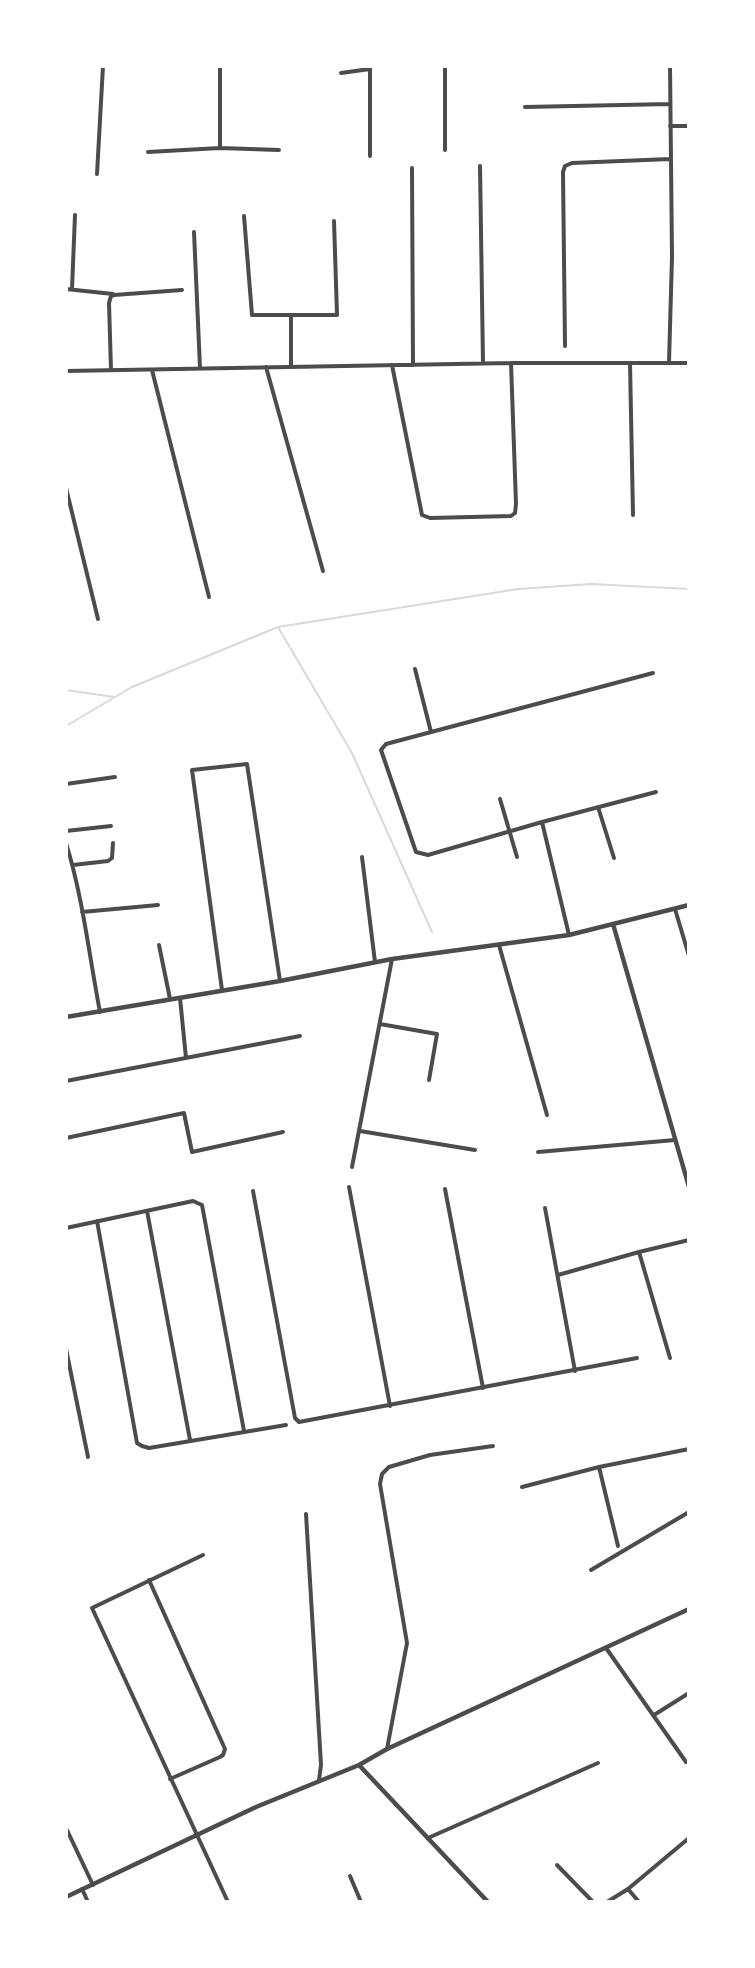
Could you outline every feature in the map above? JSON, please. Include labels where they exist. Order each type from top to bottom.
[{"type":"street","points":[[97,174],[103,66]]},
{"type":"street","points":[[220,66],[220,148]]},
{"type":"street","points":[[445,66],[445,150]]},
{"type":"street","points":[[669,362],[672,257],[670,66]]},
{"type":"street","points":[[342,73],[370,67],[370,156]]},
{"type":"street","points":[[525,107],[670,104]]},
{"type":"street","points":[[670,126],[689,126]]},
{"type":"street","points":[[147,152],[220,148],[279,150]]},
{"type":"street","points":[[565,346],[563,172],[565,166],[572,163],[670,159]]},
{"type":"street","points":[[480,166],[483,363]]},
{"type":"street","points":[[412,168],[413,365]]},
{"type":"street","points":[[72,289],[75,215]]},
{"type":"street","points":[[244,216],[252,315],[337,315],[334,221]]},
{"type":"street","points":[[194,232],[200,368]]},
{"type":"street","points":[[66,289],[114,295],[182,290]]},
{"type":"street","points":[[111,370],[109,303],[111,296],[114,295]]},
{"type":"street","points":[[291,316],[291,367]]},
{"type":"street","points":[[66,371],[483,363],[689,363]]},
{"type":"street","points":[[392,365],[423,515],[430,518],[513,516],[516,509],[511,363]]},
{"type":"street","points":[[630,363],[633,515]]},
{"type":"street","points":[[266,367],[323,571]]},
{"type":"street","points":[[153,370],[209,597]]},
{"type":"street","points":[[66,488],[98,619]]},
{"type":"street","points":[[414,669],[431,732]]},
{"type":"street","points":[[653,673],[386,744],[381,750],[416,852],[428,855],[656,792]]},
{"type":"street","points":[[222,990],[192,770],[247,764],[280,981]]},
{"type":"street","points":[[66,784],[115,777]]},
{"type":"street","points":[[500,799],[518,857]]},
{"type":"street","points":[[598,807],[614,858]]},
{"type":"street","points":[[542,822],[569,935]]},
{"type":"street","points":[[66,831],[111,826]]},
{"type":"street","points":[[66,843],[73,865],[100,1012]]},
{"type":"street","points":[[73,865],[108,861],[112,858],[113,843]]},
{"type":"street","points":[[362,857],[375,962]]},
{"type":"street","points":[[82,912],[159,905]]},
{"type":"street","points":[[66,1017],[280,981],[392,959],[569,935],[689,905]]},
{"type":"street","points":[[675,909],[689,956]]},
{"type":"street","points":[[613,924],[689,1187]]},
{"type":"street","points":[[159,945],[170,999]]},
{"type":"street","points":[[499,945],[547,1115]]},
{"type":"street","points":[[352,1167],[392,959]]},
{"type":"street","points":[[180,998],[186,1058]]},
{"type":"street","points":[[380,1024],[437,1035],[429,1080]]},
{"type":"street","points":[[66,1082],[300,1035]]},
{"type":"street","points":[[66,1138],[184,1113],[192,1152],[284,1132]]},
{"type":"street","points":[[360,1131],[475,1150]]},
{"type":"street","points":[[538,1152],[675,1140]]},
{"type":"street","points":[[349,1187],[390,1406]]},
{"type":"street","points":[[445,1189],[483,1388]]},
{"type":"street","points":[[254,1191],[295,1418],[302,1423],[637,1358]]},
{"type":"street","points":[[66,1228],[193,1201],[202,1205],[244,1431]]},
{"type":"street","points":[[545,1208],[575,1371]]},
{"type":"street","points":[[147,1211],[190,1440]]},
{"type":"street","points":[[97,1221],[137,1443],[149,1448],[286,1425]]},
{"type":"street","points":[[558,1275],[689,1240]]},
{"type":"street","points":[[639,1252],[670,1358]]},
{"type":"street","points":[[66,1349],[88,1457]]},
{"type":"street","points":[[387,1749],[407,1643],[380,1484],[382,1474],[388,1467],[430,1455],[493,1446]]},
{"type":"street","points":[[522,1486],[599,1467],[689,1449]]},
{"type":"street","points":[[599,1467],[618,1546]]},
{"type":"street","points":[[591,1570],[689,1512]]},
{"type":"street","points":[[306,1514],[321,1765],[319,1780]]},
{"type":"street","points":[[203,1555],[92,1608],[228,1902]]},
{"type":"street","points":[[149,1580],[225,1749],[223,1755],[170,1779]]},
{"type":"street","points":[[66,1897],[256,1807],[359,1765],[387,1749],[689,1609]]},
{"type":"street","points":[[606,1648],[686,1762]]},
{"type":"street","points":[[654,1715],[689,1694]]},
{"type":"street","points":[[428,1838],[598,1763]]},
{"type":"street","points":[[359,1765],[488,1902]]},
{"type":"street","points":[[66,1828],[93,1885]]},
{"type":"street","points":[[607,1902],[628,1889],[689,1838]]},
{"type":"street","points":[[557,1865],[593,1902]]},
{"type":"street","points":[[350,1876],[361,1902]]},
{"type":"street","points":[[82,1889],[88,1902]]},
{"type":"street","points":[[628,1889],[639,1902]]},
{"type":"waterway","points":[[66,726],[132,687],[278,627],[518,589],[591,584],[689,589]]},
{"type":"waterway","points":[[278,627],[352,753],[432,932]]},
{"type":"waterway","points":[[66,690],[114,697]]}]
